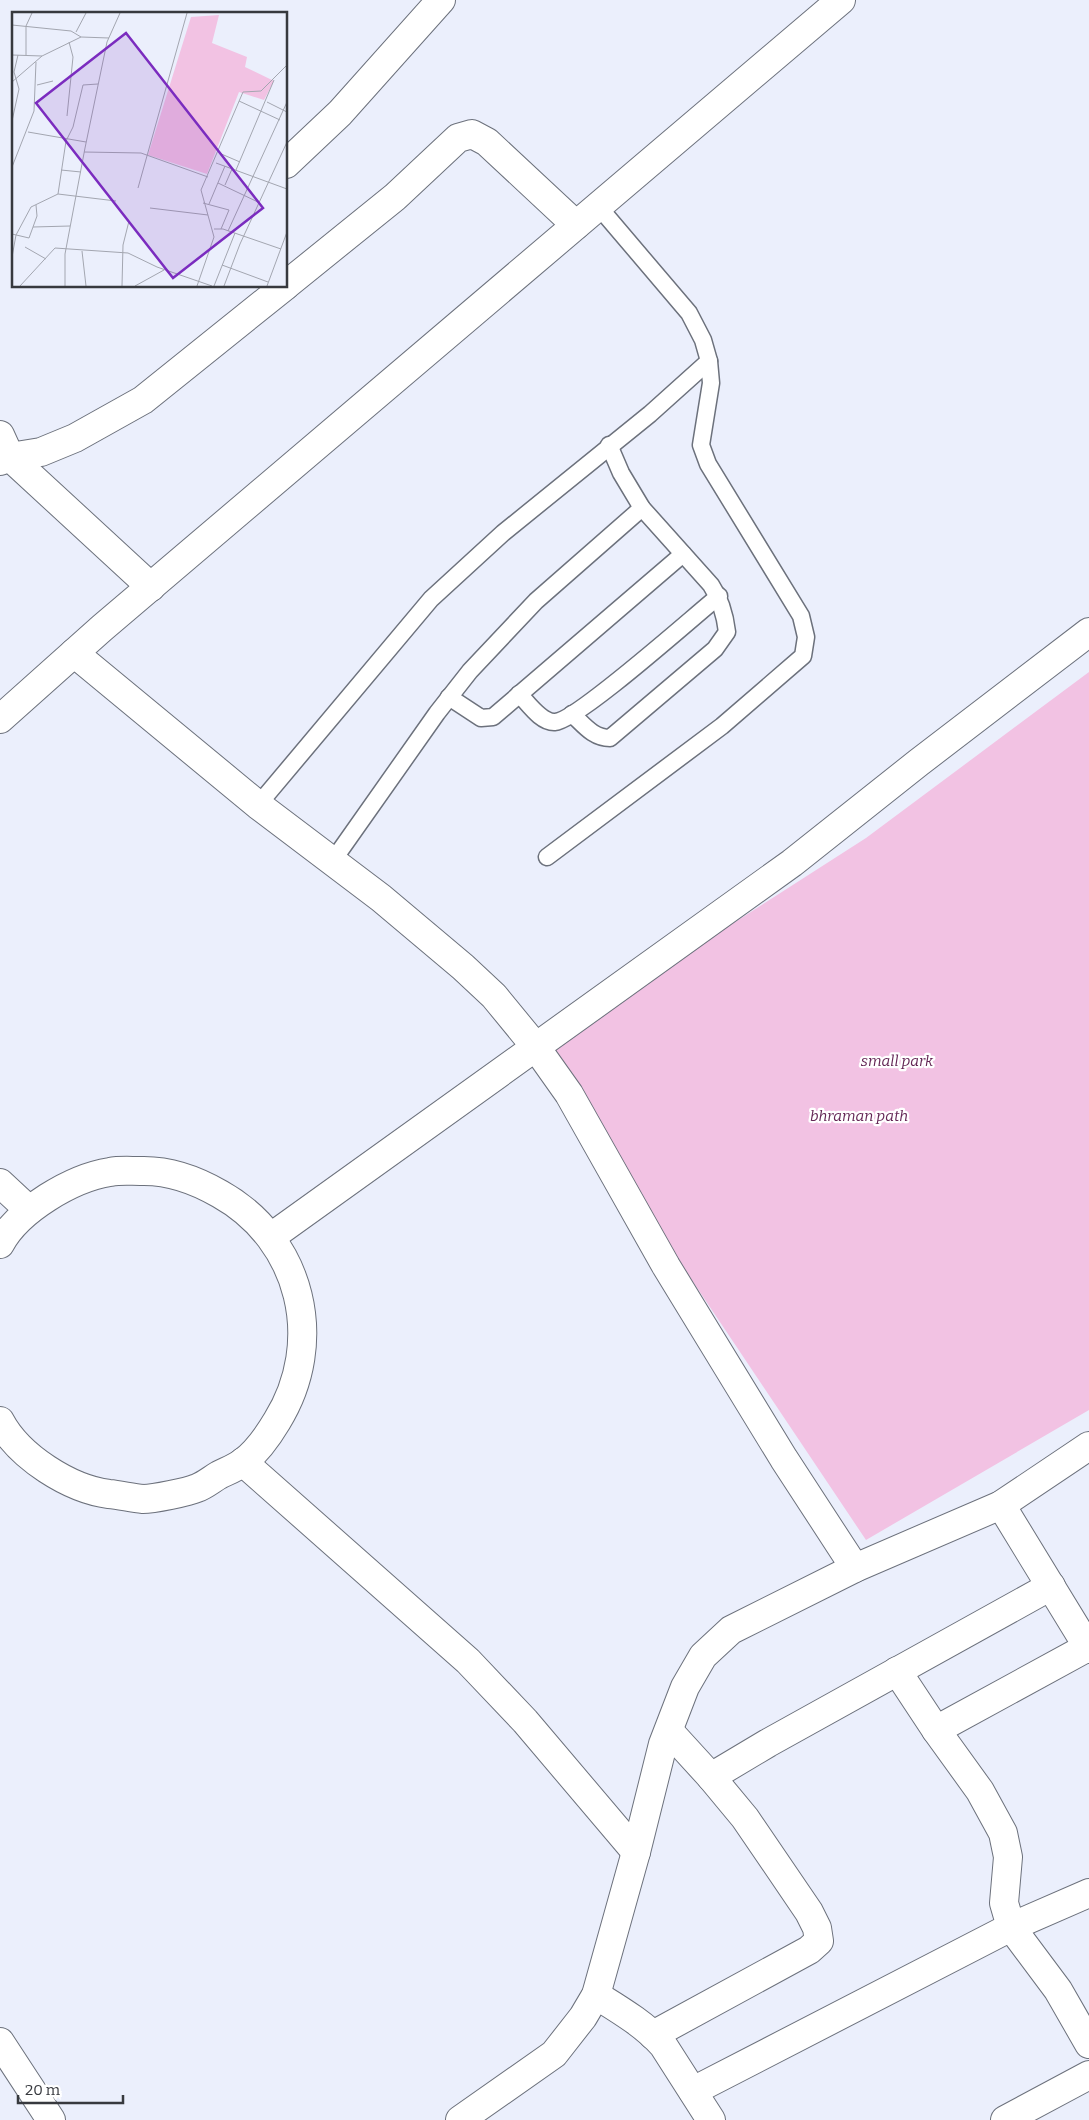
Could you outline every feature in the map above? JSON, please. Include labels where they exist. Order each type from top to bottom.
[{"type":"street","points":[[288,162],[340,113],[441,0]]},
{"type":"street","points":[[0,719],[150,588],[841,0]]},
{"type":"street","points":[[288,284],[395,197],[458,138],[472,134],[487,142],[576,225]]},
{"type":"street","points":[[3,451],[41,452],[75,438],[143,400],[283,288]]},
{"type":"street","points":[[3,451],[150,588]]},
{"type":"street","points":[[271,1237],[534,1046],[672,951],[792,863],[918,763],[1089,632]]},
{"type":"street","points":[[74,653],[258,805],[381,898],[463,967],[494,996],[569,1094],[666,1266],[784,1459],[856,1568]]},
{"type":"street","points":[[0,1244],[29,1210],[67,1185],[110,1172],[156,1170],[200,1182],[239,1204],[271,1237],[289,1268],[300,1302],[303,1337],[299,1373],[287,1406],[268,1437],[243,1462],[196,1488],[144,1499],[92,1492],[43,1468],[2,1429]]},
{"type":"street","points":[[0,1183],[29,1210]]},
{"type":"street","points":[[460,2120],[554,2054],[583,2017],[596,1995],[636,1852],[663,1744],[685,1687],[703,1656],[731,1630],[856,1568],[1001,1505],[1087,1454]]},
{"type":"street","points":[[243,1462],[468,1661],[525,1720],[636,1852]]},
{"type":"street","points":[[936,1730],[1088,1648],[1001,1505]]},
{"type":"street","points":[[712,1776],[768,1742],[1051,1586]]},
{"type":"street","points":[[897,1671],[980,1791],[1003,1833],[1008,1857],[1004,1903],[1012,1927],[1058,1990],[1089,2044]]},
{"type":"street","points":[[653,2034],[809,1950],[818,1941],[817,1928],[809,1912],[745,1818],[712,1776],[669,1731]]},
{"type":"street","points":[[692,2091],[1012,1927],[1089,1892]]},
{"type":"street","points":[[596,1995],[653,2034],[712,2120]]},
{"type":"street","points":[[0,2042],[51,2120]]},
{"type":"street","points":[[1005,2120],[1089,2075]]},
{"type":"lane","points":[[547,857],[722,726],[802,656],[806,637],[801,616],[708,464],[701,445],[711,383],[709,361],[703,340],[689,313],[598,206]]},
{"type":"lane","points":[[258,805],[431,599],[503,533],[609,445],[650,414],[709,361]]},
{"type":"lane","points":[[572,714],[593,734],[601,738],[610,738],[716,649],[727,632],[719,596],[642,508],[621,473],[609,445]]},
{"type":"lane","points":[[332,862],[449,697],[470,671],[536,601],[642,508]]},
{"type":"lane","points":[[449,697],[481,718],[493,717],[683,554]]},
{"type":"lane","points":[[519,694],[541,717],[552,722],[564,720],[589,703],[719,596]]},
{"type":"green space","name":"bhraman path","points":[[1089,672],[1089,1410],[866,1540],[537,1049],[866,838]]},
{"type":"park label","name":"small park","points":[[897,1061]]}]
